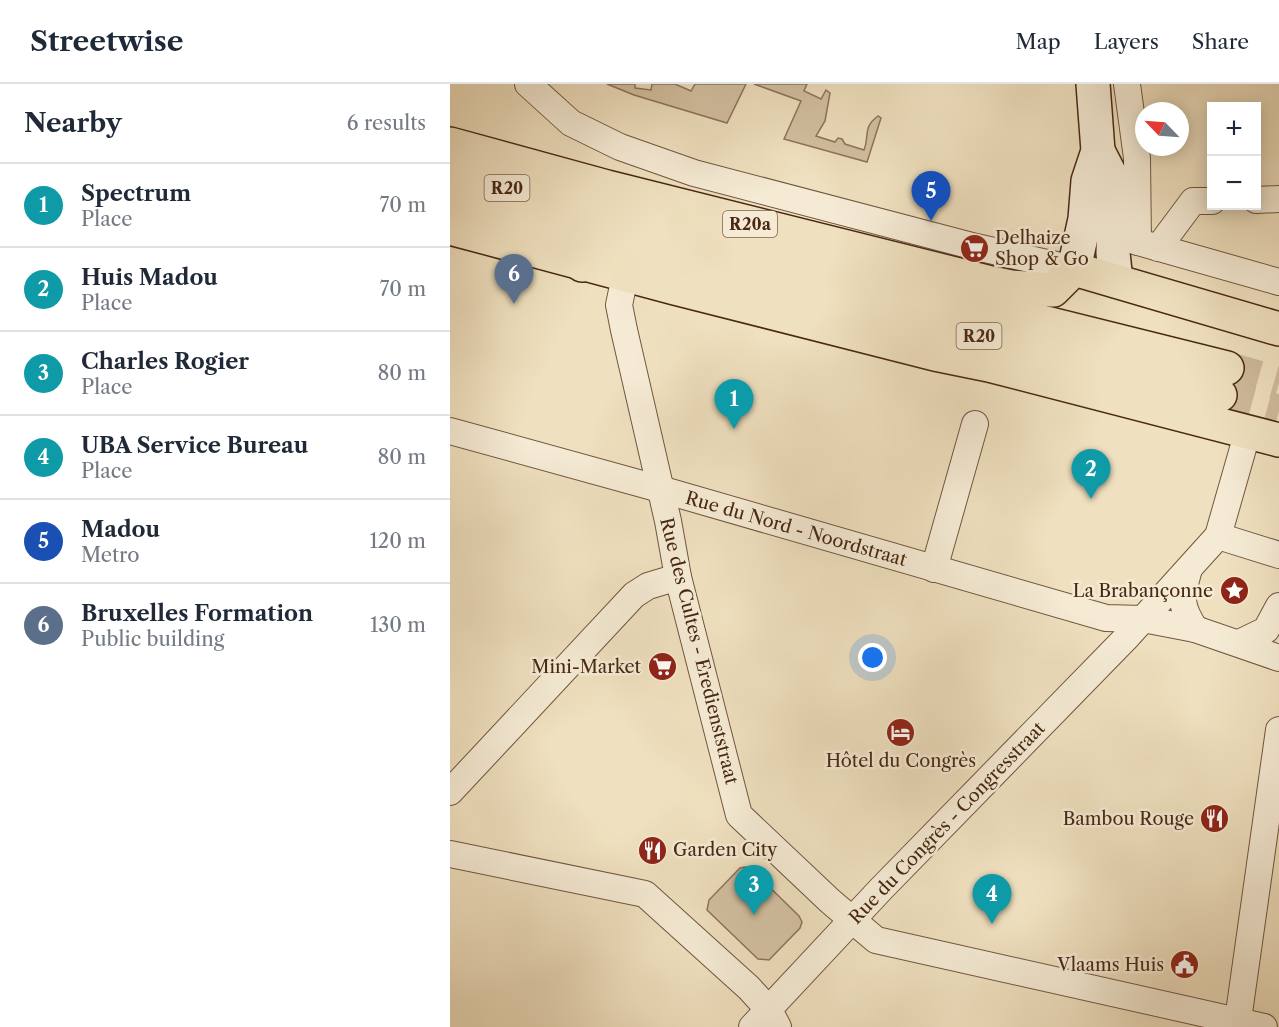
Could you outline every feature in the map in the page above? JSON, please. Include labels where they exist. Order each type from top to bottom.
[{"type":"main road","points":[[1094,84],[1098,151],[1088,181],[1084,219],[1074,269],[1279,329]]},
{"type":"main road","name":"R20a","points":[[450,144],[607,188],[852,250],[1011,287],[1053,290],[1074,269]]},
{"type":"main road","points":[[1098,151],[1115,184],[1113,253],[1116,281]]},
{"type":"main road","name":"R20","points":[[450,172],[563,203],[807,264],[1224,381],[738,278],[638,254],[450,201]]},
{"type":"main road","points":[[563,203],[607,188]]},
{"type":"main road","points":[[735,220],[807,264]]},
{"type":"main road","points":[[530,224],[582,265]]},
{"type":"main road","points":[[450,228],[625,276],[935,354],[989,365],[1244,445],[1279,440]]},
{"type":"main road","points":[[675,288],[738,278]]},
{"type":"street","points":[[528,84],[571,123],[620,147],[673,165],[966,245],[1074,269]]},
{"type":"street","points":[[1127,84],[1137,158],[1140,242]]},
{"type":"street","points":[[1261,200],[1279,199]]},
{"type":"street","points":[[1140,242],[1193,201],[1207,201]]},
{"type":"street","points":[[1140,242],[1279,282]]},
{"type":"street","name":"Rue des Cultes - Eredienststraat","points":[[625,276],[619,304],[678,577],[739,814],[830,901],[854,920]]},
{"type":"street","points":[[934,569],[975,424]]},
{"type":"street","name":"Rue du Nord - Noordstraat","points":[[450,431],[1106,618],[1143,620],[1195,630],[1279,658]]},
{"type":"street","points":[[1244,445],[1218,536],[1279,555]]},
{"type":"street","name":"Rue du Congrès - Congresstraat","points":[[766,1021],[881,889],[1143,620],[1218,536]]},
{"type":"street","points":[[1189,569],[1181,597],[1186,616],[1195,630]]},
{"type":"street","points":[[450,792],[634,596],[648,586],[678,577]]},
{"type":"street","points":[[1239,643],[1266,630],[1279,606]]},
{"type":"street","points":[[1237,1024],[1279,730]]},
{"type":"street","points":[[450,854],[645,894],[749,988],[766,1021]]},
{"type":"street","points":[[854,920],[876,940],[1237,1024],[1264,1027]]},
{"type":"shaded area","points":[[607,84],[635,84],[635,88],[651,90],[652,84],[675,84],[691,91],[695,84],[746,84],[727,123],[634,95]]},
{"type":"shaded area","points":[[754,84],[807,84],[804,91],[821,99],[826,90],[830,93],[825,121],[816,136],[835,142],[838,138],[842,139],[845,144],[864,150],[870,124],[878,116],[881,118],[867,162],[784,139],[801,101]]},
{"type":"shaded area","points":[[740,868],[751,869],[799,916],[802,922],[800,928],[769,960],[758,959],[707,910],[709,900]]},
{"type":"tunnel","points":[[1227,368],[1279,383]]},
{"type":"tunnel","points":[[1220,395],[1279,411]]},
{"type":"place","name":"Madou","points":[[931,221]]},
{"type":"place","name":"Delhaize Shop & Go","points":[[974,248]]},
{"type":"place","name":"Bruxelles Formation","points":[[514,304]]},
{"type":"place","name":"Spectrum","points":[[734,429]]},
{"type":"place","name":"Huis Madou","points":[[1091,499]]},
{"type":"place","name":"La Brabançonne","points":[[1234,591]]},
{"type":"place","name":"Mini-Market","points":[[662,667]]},
{"type":"place","name":"Hôtel du Congrès","points":[[901,732]]},
{"type":"place","name":"Bambou Rouge","points":[[1215,819]]},
{"type":"place","name":"Garden City","points":[[652,850]]},
{"type":"place","name":"Charles Rogier","points":[[754,915]]},
{"type":"place","name":"UBA Service Bureau","points":[[992,924]]},
{"type":"place","name":"Vlaams Huis","points":[[1185,965]]}]
